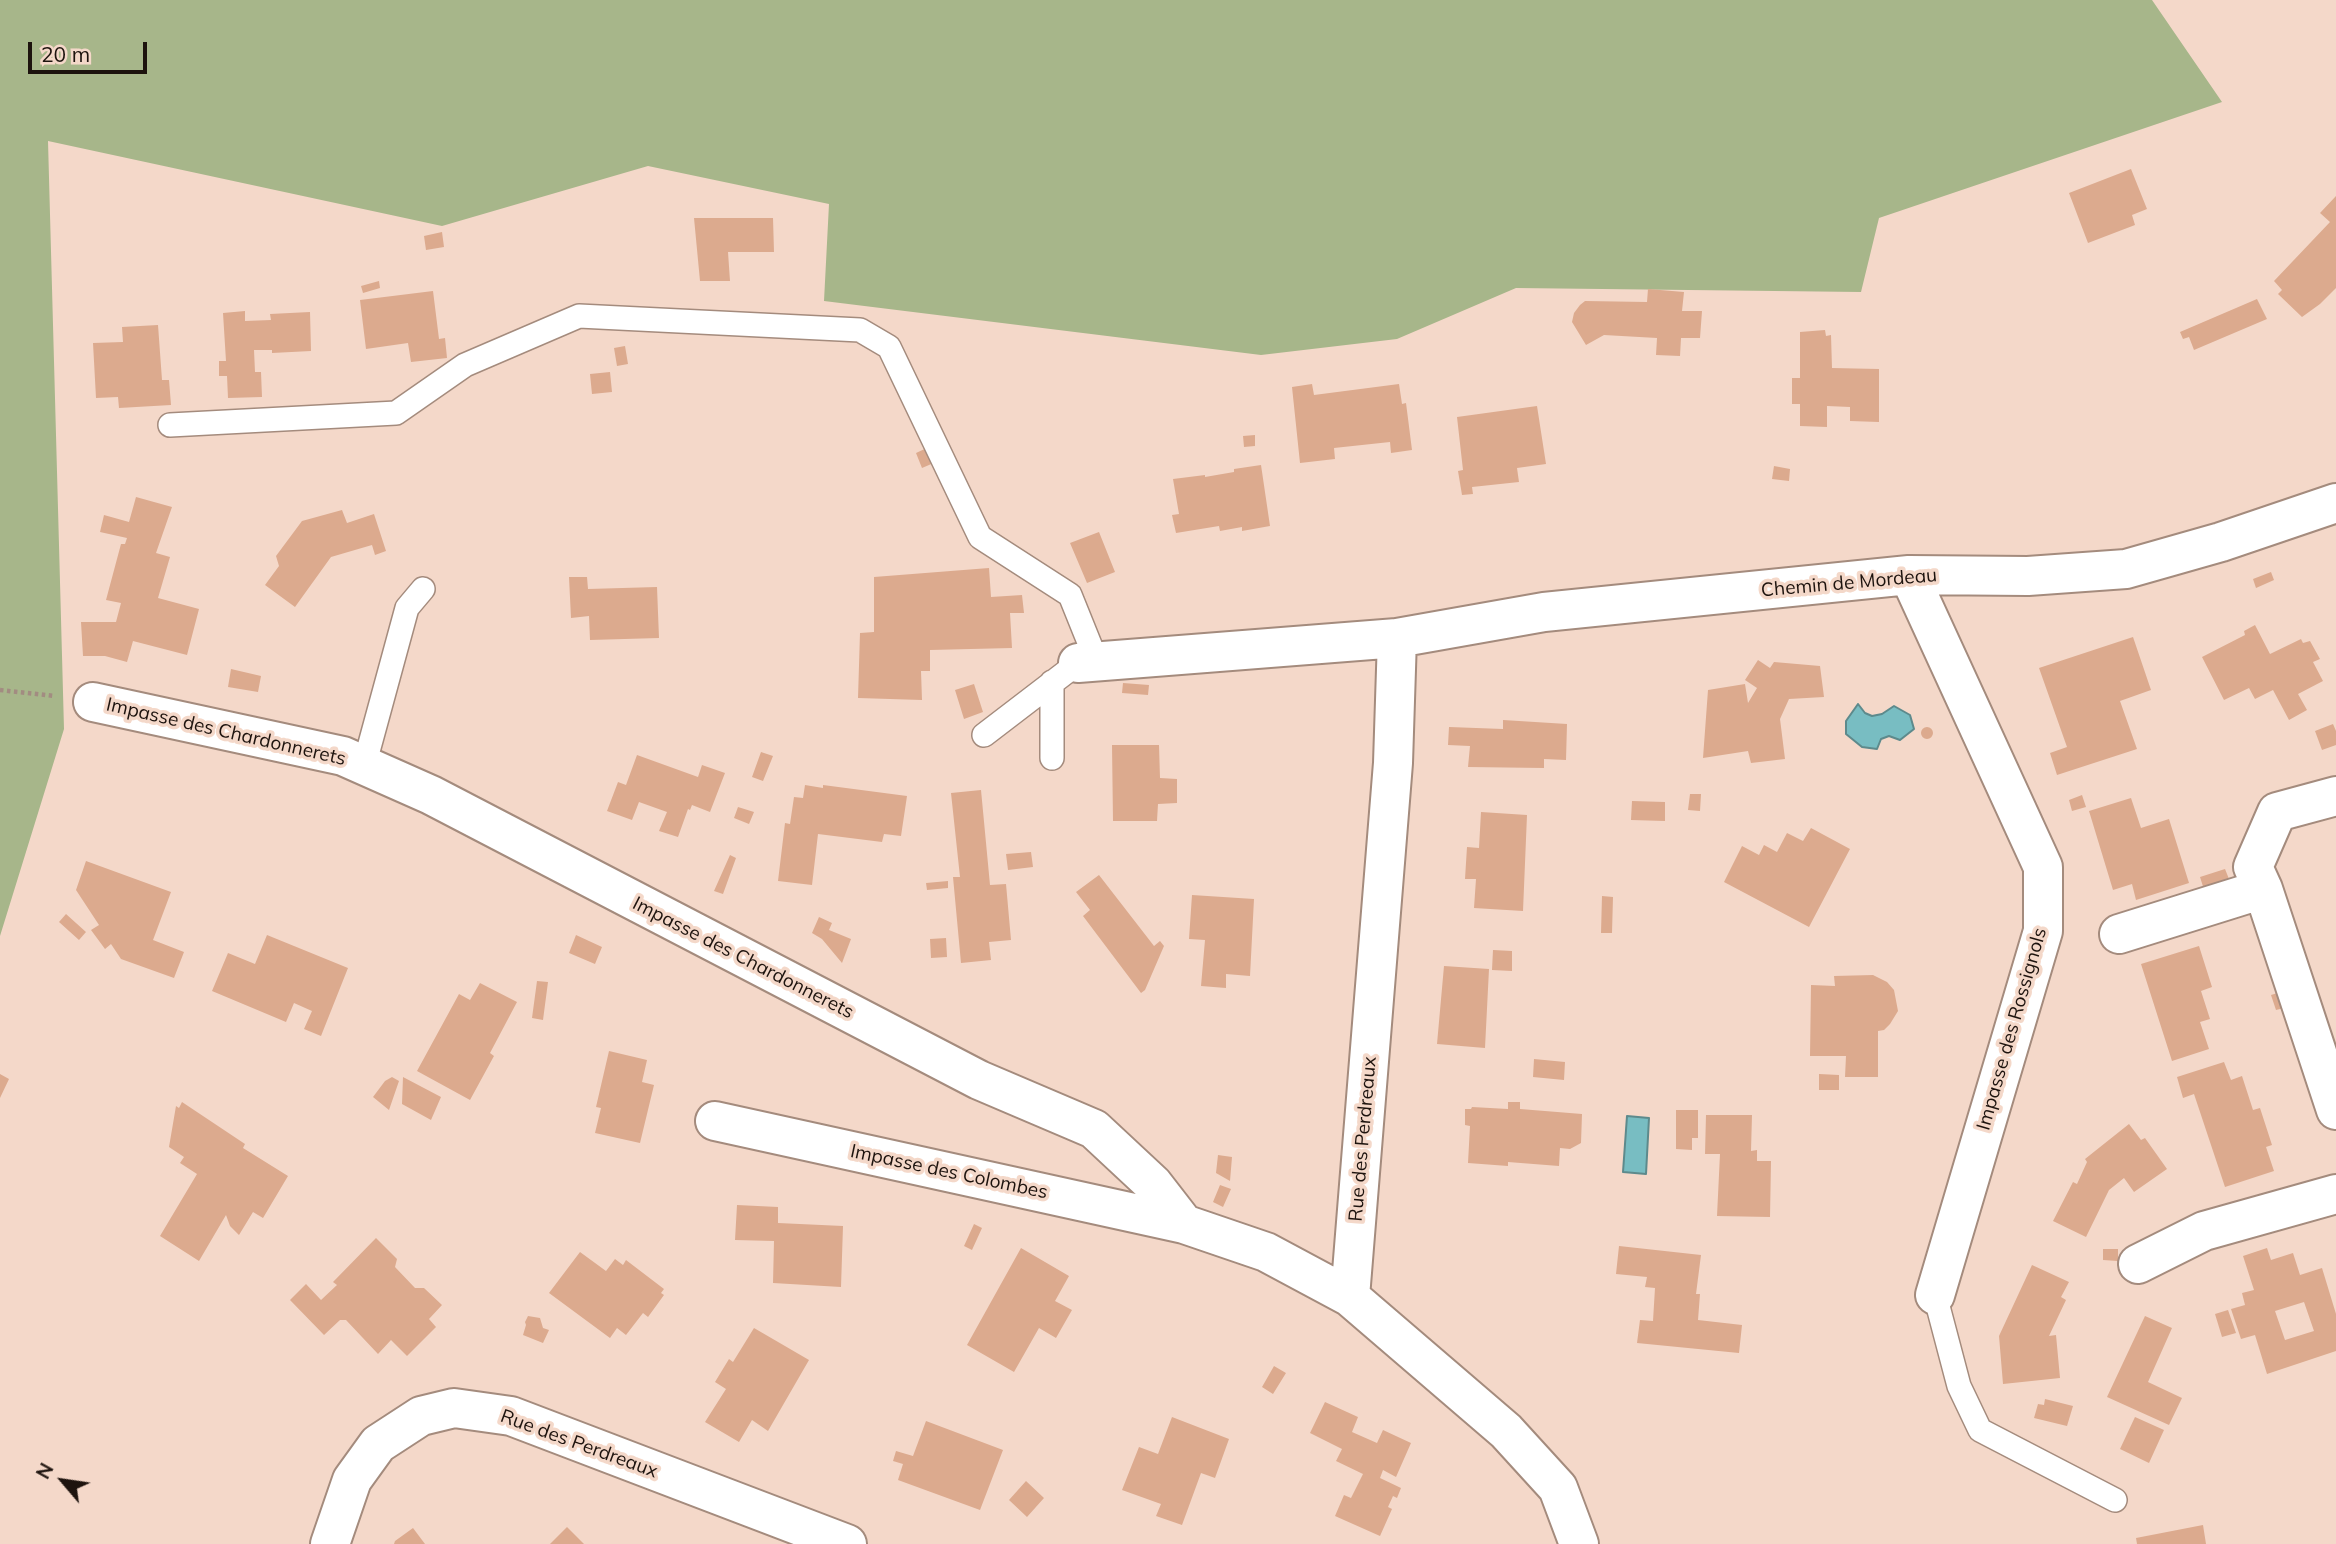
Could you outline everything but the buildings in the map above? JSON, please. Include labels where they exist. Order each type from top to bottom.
[{"type":"street","name":"Chemin de Mordeau","points":[[1076,669],[1397,638],[1544,612],[1909,575],[2028,576],[2126,569],[2221,542],[2336,503]]},
{"type":"street","name":"Impasse des Rossignols","points":[[1909,575],[2043,867],[2043,931],[1935,1295]]},
{"type":"street","name":"Rue des Perdreaux","points":[[1350,1297],[1393,763],[1397,638]]},
{"type":"street","name":"Impasse des Chardonnerets","points":[[93,702],[343,756],[431,795],[979,1080],[1094,1129],[1153,1184],[1184,1224]]},
{"type":"street","points":[[2336,796],[2277,812],[2253,867],[2263,889],[2336,1110]]},
{"type":"street","points":[[2119,934],[2263,889]]},
{"type":"street","name":"Impasse des Colombes","points":[[715,1121],[1184,1224]]},
{"type":"street","points":[[2138,1264],[2204,1231],[2336,1194]]},
{"type":"street","points":[[1184,1224],[1266,1252],[1350,1297],[1506,1431],[1558,1488],[1579,1544]]},
{"type":"street","name":"Rue des Perdreaux","points":[[330,1544],[352,1480],[378,1444],[421,1416],[454,1408],[511,1416],[847,1544]]},
{"type":"lane","points":[[170,425],[396,413],[465,365],[579,316],[860,330],[889,347],[980,537],[1070,595],[1076,669],[1052,758]]},
{"type":"lane","points":[[364,766],[407,608],[423,589]]},
{"type":"lane","points":[[984,735],[1076,669]]},
{"type":"lane","points":[[1935,1295],[1959,1386],[1980,1430],[2115,1500]]},
{"type":"path","points":[[0,690],[93,702]]},
{"type":"green space","points":[[0,0],[2152,0],[2222,102],[1879,218],[1861,292],[1516,288],[1397,339],[1261,355],[824,301],[829,204],[648,166],[442,226],[48,141],[64,729],[0,936]]},
{"type":"water","points":[[1858,704],[1865,713],[1872,716],[1882,714],[1894,706],[1910,715],[1914,729],[1900,740],[1889,736],[1881,739],[1877,749],[1862,747],[1846,734],[1846,721]]},
{"type":"water","points":[[1627,1116],[1649,1118],[1646,1174],[1623,1172]]}]
